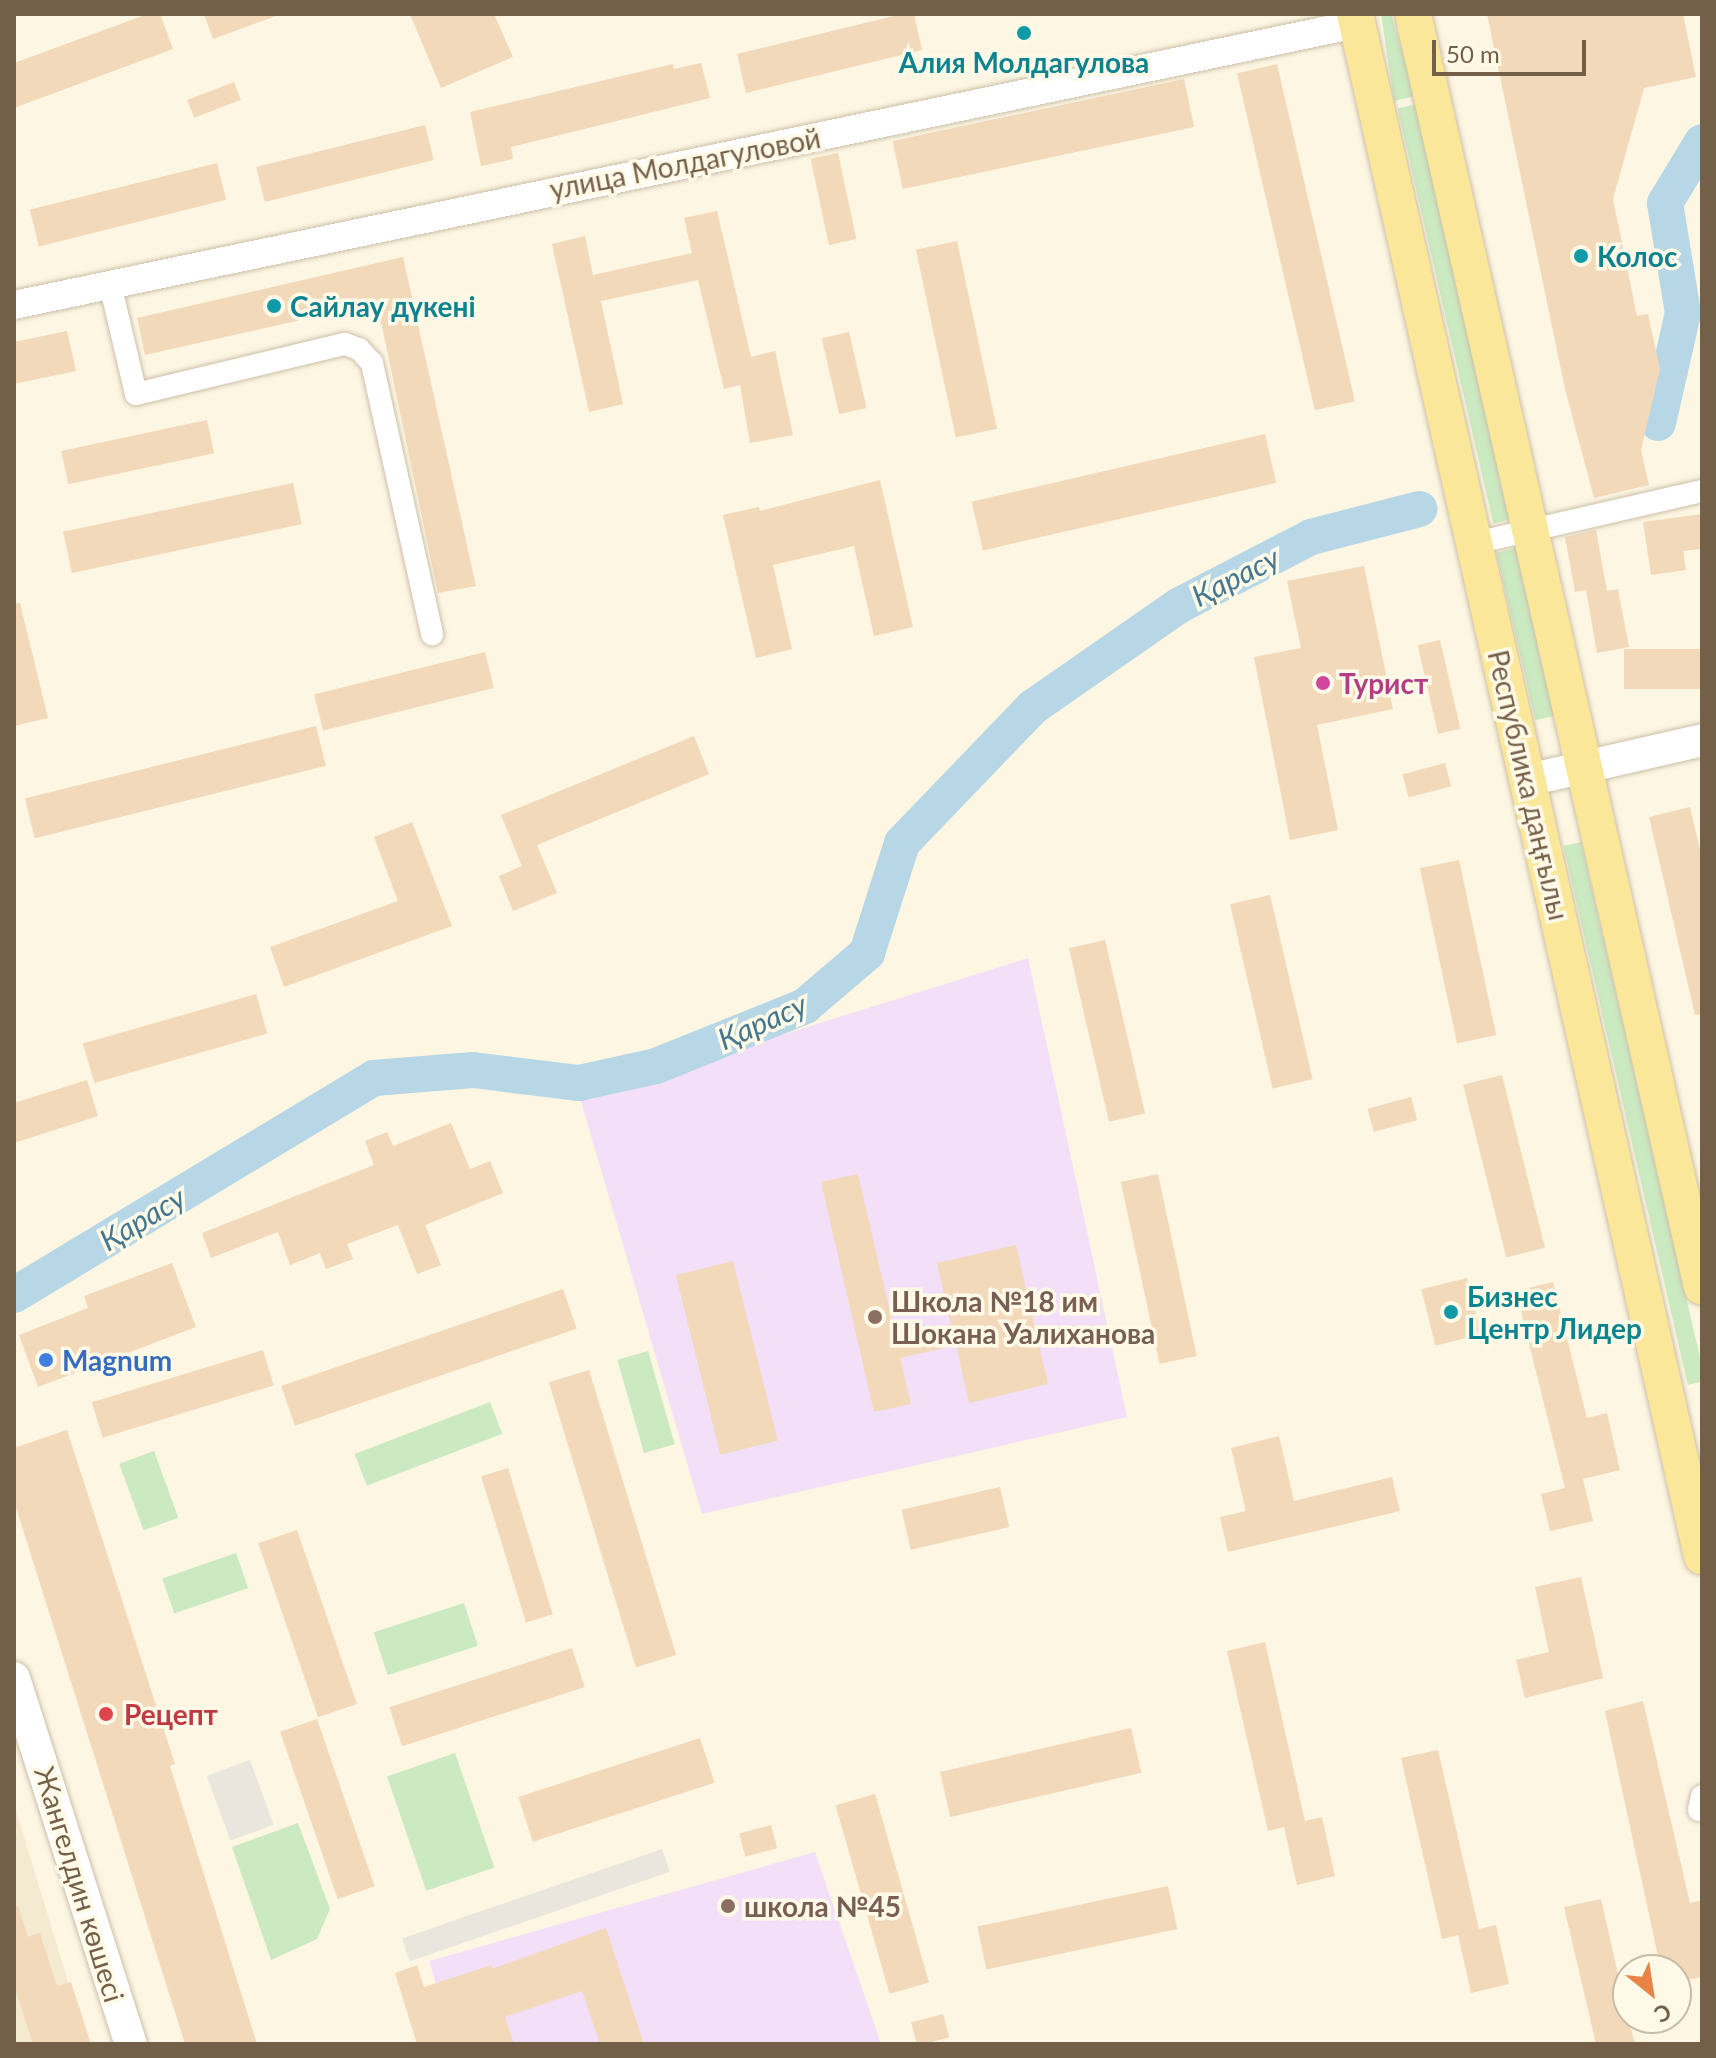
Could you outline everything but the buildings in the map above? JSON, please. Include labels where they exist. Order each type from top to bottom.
[{"type":"main road","name":"Республика даңғылы","points":[[1413,14],[1533,529],[1702,1287]]},
{"type":"main road","name":"Республика даңғылы","points":[[1356,19],[1702,1556]]},
{"type":"main road","points":[[1528,780],[1702,740]]},
{"type":"main road","name":"Жангелдин көшесі","points":[[14,1678],[131,2044]]},
{"type":"street","name":"улица Молдагуловой","points":[[14,305],[1356,19]]},
{"type":"street","points":[[110,284],[136,394],[345,344],[359,349],[372,363],[432,634]]},
{"type":"street","points":[[1475,543],[1702,491]]},
{"type":"shaded area","name":"Школа №18 им Шокана Уалиханова","points":[[1028,958],[1127,1417],[702,1514],[580,1098]]},
{"type":"shaded area","points":[[250,1760],[274,1825],[230,1841],[207,1776]]},
{"type":"shaded area","points":[[14,1804],[87,2044],[14,2044]]},
{"type":"shaded area","points":[[662,1849],[670,1872],[410,1961],[402,1939]]},
{"type":"shaded area","name":"школа №45","points":[[815,1852],[881,2044],[455,2044],[429,1961]]},
{"type":"green space","points":[[1381,14],[1391,14],[1416,96],[1394,101]]},
{"type":"green space","points":[[1417,104],[1513,519],[1493,524],[1398,108]]},
{"type":"green space","points":[[1517,548],[1556,716],[1535,720],[1497,553]]},
{"type":"green space","points":[[1581,842],[1702,1366],[1702,1382],[1688,1385],[1563,846]]},
{"type":"green space","points":[[648,1351],[675,1444],[644,1453],[617,1360]]},
{"type":"green space","points":[[490,1402],[502,1434],[367,1486],[355,1454]]},
{"type":"green space","points":[[154,1451],[178,1518],[144,1530],[119,1464]]},
{"type":"green space","points":[[236,1553],[248,1588],[174,1613],[162,1578]]},
{"type":"green space","points":[[464,1603],[478,1646],[388,1675],[374,1632]]},
{"type":"green space","points":[[455,1753],[494,1867],[426,1891],[387,1776]]},
{"type":"green space","points":[[298,1823],[330,1909],[317,1939],[271,1960],[232,1847]]},
{"type":"waterway","points":[[1658,423],[1683,313],[1665,203],[1702,142]]},
{"type":"waterway","name":"Қарасу","points":[[14,1295],[374,1078],[473,1070],[579,1083],[656,1066],[805,1006],[867,953],[902,843],[1033,707],[1180,605],[1311,537],[1419,509]]},
{"type":"place","name":"Алия Молдагулова","points":[[1024,33]]},
{"type":"place","name":"Колос","points":[[1581,256]]},
{"type":"place","name":"Сайлау дүкені","points":[[274,306]]},
{"type":"place","name":"Турист","points":[[1323,683]]},
{"type":"place","name":"Бизнес Центр Лидер","points":[[1451,1312]]},
{"type":"place","name":"Школа №18 им Шокана Уалиханова","points":[[875,1317]]},
{"type":"place","name":"Magnum","points":[[46,1360]]},
{"type":"place","name":"Рецепт","points":[[106,1714]]},
{"type":"place","name":"школа №45","points":[[728,1906]]}]
